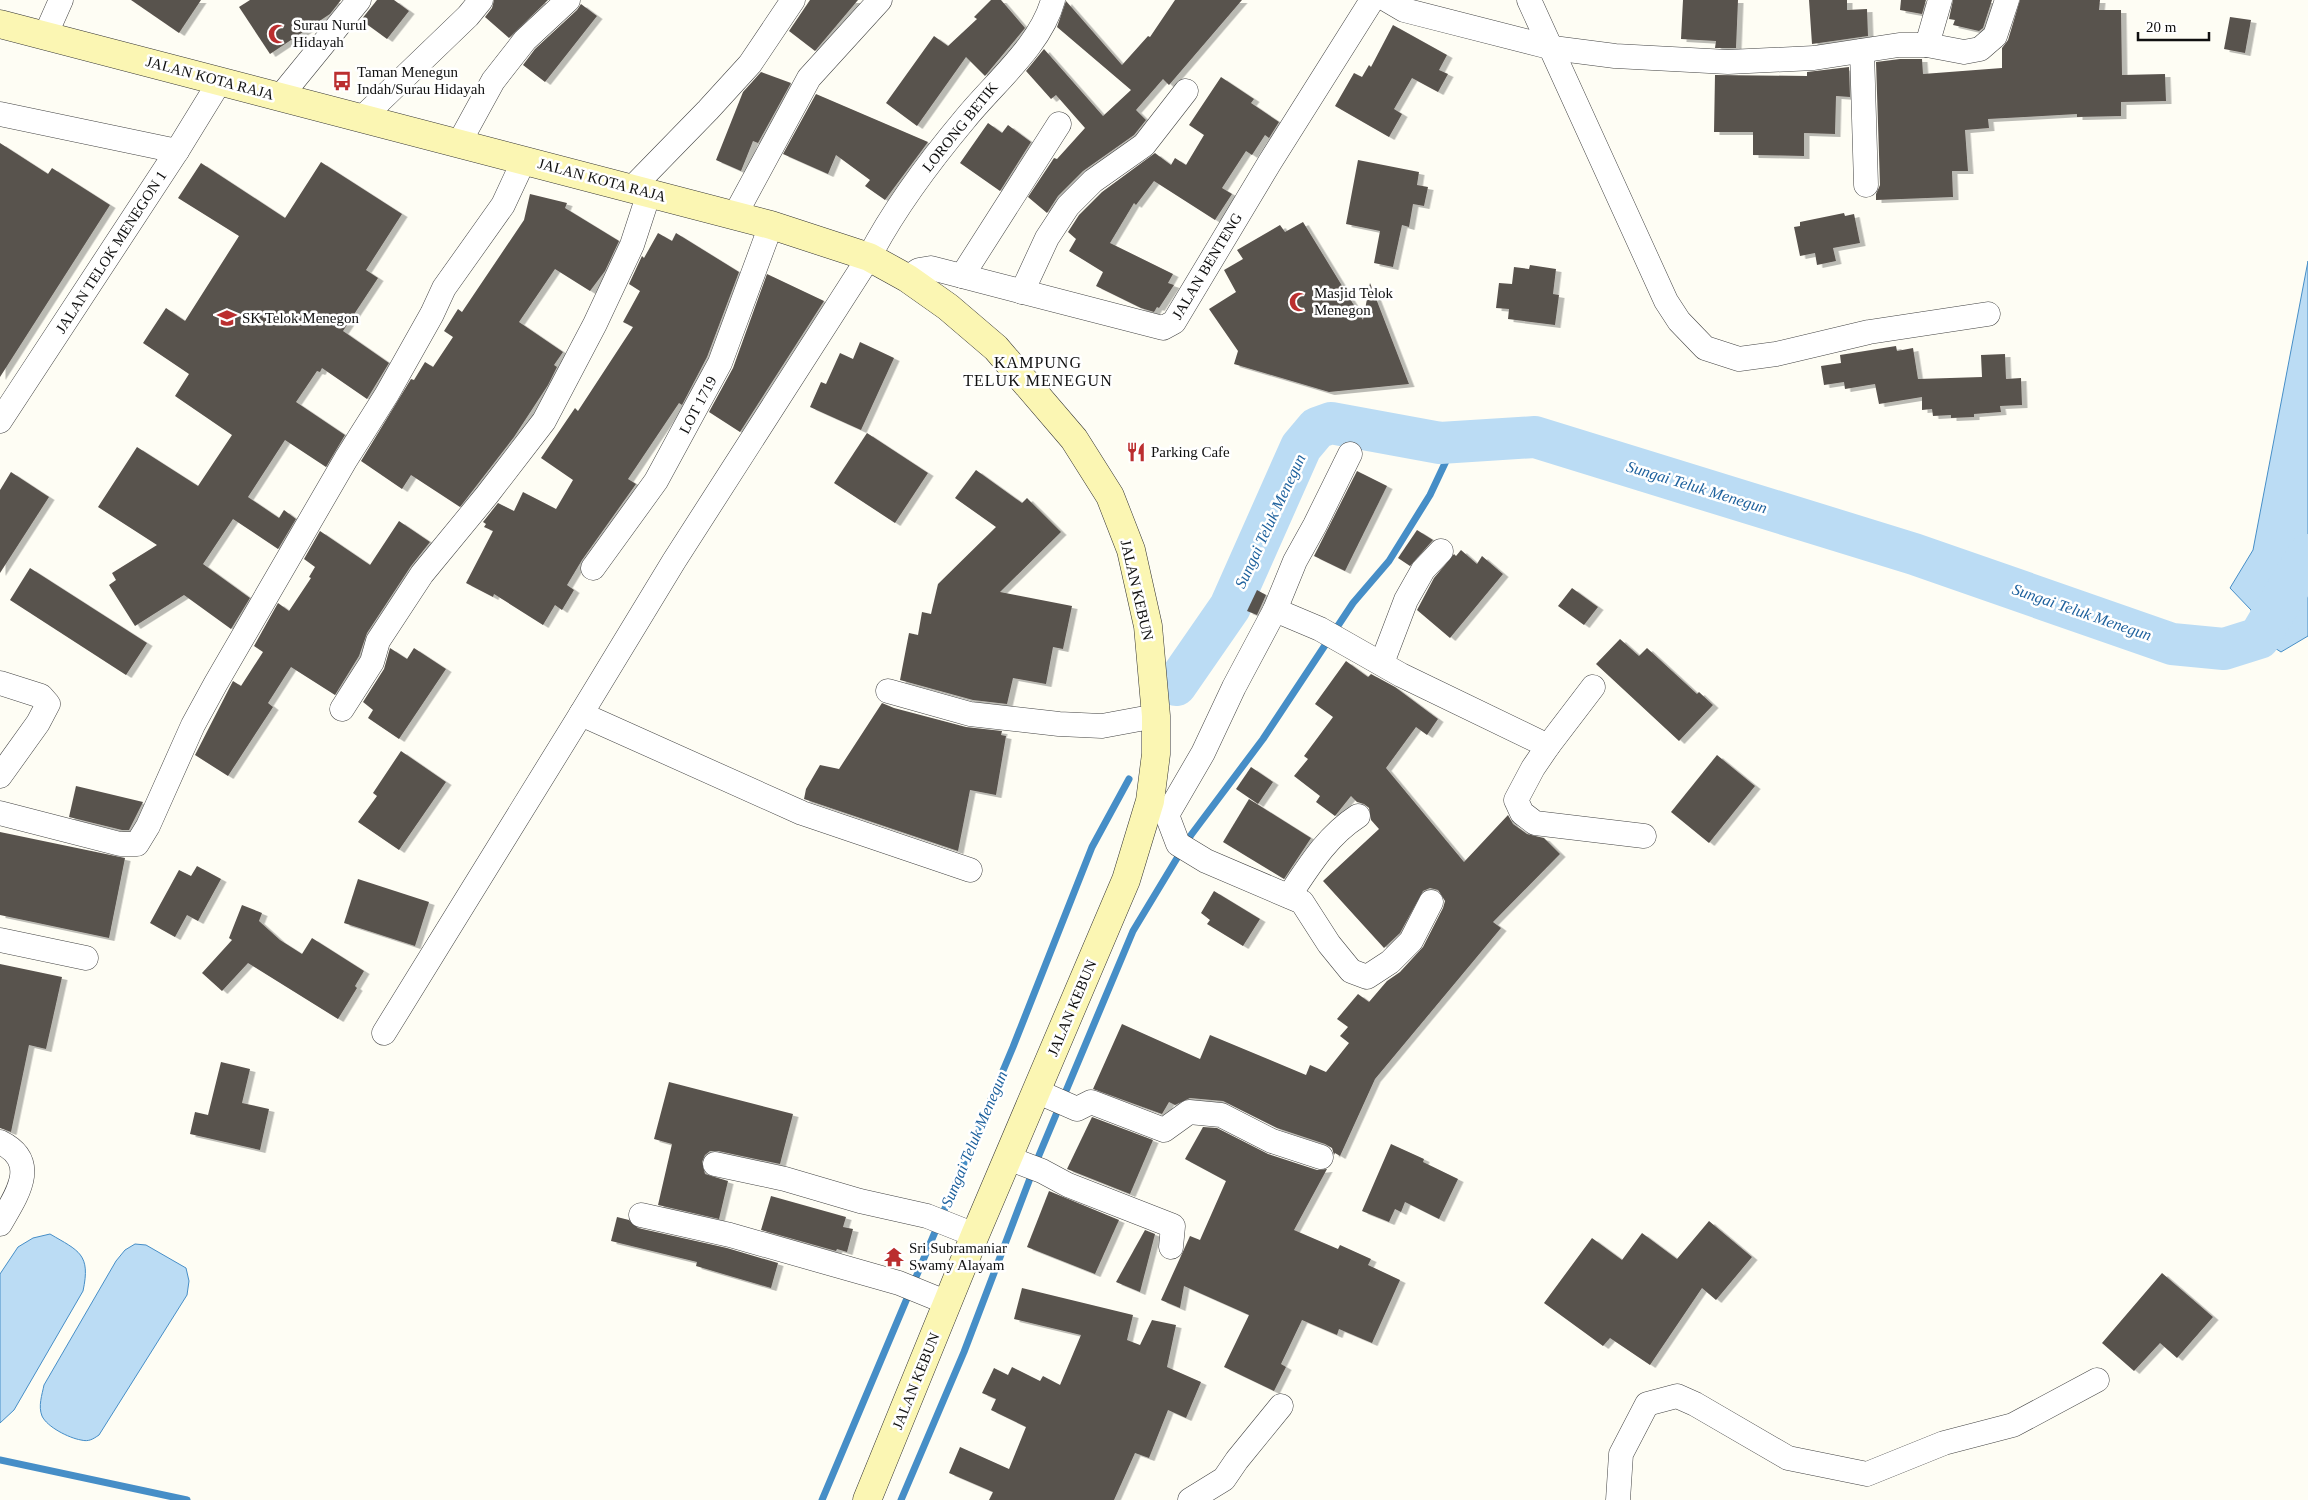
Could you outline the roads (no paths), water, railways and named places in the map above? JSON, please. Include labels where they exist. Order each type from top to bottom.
[{"type":"main road","name":"JALAN KOTA RAJA","points":[[0,24],[735,215],[869,257],[907,278],[948,307],[996,348],[1074,438],[1110,496]]},
{"type":"main road","name":"JALAN KEBUN","points":[[868,1500],[975,1235],[1025,1165],[1053,1098],[1126,880],[1159,808],[1156,716],[1148,626],[1131,550],[1110,496]]},
{"type":"street","points":[[45,36],[61,0]]},
{"type":"street","points":[[280,97],[359,0]]},
{"type":"street","points":[[362,118],[468,16],[481,0]]},
{"type":"street","points":[[459,143],[493,81],[525,40],[568,0]]},
{"type":"street","points":[[342,709],[372,662],[378,641],[422,574],[487,495],[544,421],[595,324],[632,245],[640,190],[750,64],[793,0]]},
{"type":"street","points":[[735,215],[809,78],[880,0]]},
{"type":"street","name":"LORONG BETIK","points":[[384,1033],[674,561],[869,257],[887,223],[965,119],[1036,36],[1050,12],[1053,0]]},
{"type":"street","name":"JALAN BENTENG","points":[[907,278],[919,270],[931,268],[1163,328],[1174,322],[1270,162],[1372,0]]},
{"type":"street","points":[[1387,0],[1404,10],[1553,48],[1615,56],[1728,62],[1814,58],[1899,45],[1927,45],[1964,52],[1980,48],[1995,36],[2007,0]]},
{"type":"street","points":[[1529,0],[1553,48],[1666,301],[1679,321],[1705,348],[1738,359],[1776,354],[1869,332],[1988,314]]},
{"type":"street","points":[[1927,45],[1940,0]]},
{"type":"street","points":[[1862,51],[1866,185]]},
{"type":"street","name":"JALAN TELOK MENEGON 1","points":[[0,422],[177,151],[220,81]]},
{"type":"street","points":[[1022,292],[1047,238],[1068,206],[1093,182],[1144,145],[1186,91]]},
{"type":"street","points":[[0,114],[177,151]]},
{"type":"street","points":[[962,276],[1059,124]]},
{"type":"street","points":[[0,813],[120,844],[137,844],[148,826],[193,725],[216,683],[346,459],[387,394],[432,314],[444,288],[503,205],[524,160]]},
{"type":"street","name":"LOT 1719","points":[[593,568],[656,481],[720,363],[771,225]]},
{"type":"street","points":[[1350,454],[1295,561],[1275,610],[1234,687],[1203,754],[1159,808],[1184,848],[1206,861],[1302,902],[1329,944],[1351,971],[1367,977],[1390,962],[1411,941],[1431,902]]},
{"type":"street","points":[[1382,663],[1406,600],[1423,570],[1441,551]]},
{"type":"street","points":[[1275,610],[1320,629],[1401,675],[1548,746]]},
{"type":"street","points":[[0,683],[41,696],[48,704],[38,723],[0,776]]},
{"type":"street","points":[[1593,687],[1533,768],[1516,800],[1522,813],[1535,823],[1644,836]]},
{"type":"street","points":[[888,691],[970,714],[1059,724],[1102,726],[1156,716]]},
{"type":"street","points":[[581,714],[802,813],[970,870]]},
{"type":"street","points":[[1288,896],[1325,844],[1340,827],[1358,816]]},
{"type":"street","points":[[0,940],[86,958]]},
{"type":"street","points":[[1053,1098],[1077,1109],[1091,1102],[1164,1130],[1189,1112],[1221,1116],[1272,1141],[1321,1157]]},
{"type":"street","points":[[0,1142],[8,1146],[20,1159],[24,1173],[19,1190],[0,1224]]},
{"type":"street","points":[[716,1164],[786,1179],[860,1201],[935,1219],[975,1235]]},
{"type":"street","points":[[1025,1165],[1068,1185],[1173,1226],[1171,1248]]},
{"type":"street","points":[[641,1215],[730,1235],[906,1285],[948,1303]]},
{"type":"street","points":[[1618,1500],[1621,1454],[1647,1404],[1678,1396],[1788,1458],[1867,1474],[1944,1443],[2013,1425],[2097,1380]]},
{"type":"street","points":[[1190,1500],[1224,1479],[1281,1406]]},
{"type":"water","points":[[2308,261],[2308,636],[2281,652],[2259,638],[2251,610],[2230,588],[2253,550]]},
{"type":"water","points":[[50,1234],[69,1245],[84,1261],[85,1279],[83,1291],[14,1410],[0,1423],[0,1274],[18,1247],[33,1238]]},
{"type":"water","points":[[135,1244],[146,1245],[186,1268],[189,1281],[187,1295],[99,1435],[84,1441],[76,1439],[53,1428],[42,1416],[40,1404],[44,1385],[116,1261],[125,1250]]},
{"type":"waterway","name":"Sungai Teluk Menegun","points":[[1176,685],[1230,607],[1301,447],[1317,428],[1331,423],[1440,443],[1535,437],[1914,554],[2172,644],[2224,649],[2259,638],[2308,555]]},
{"type":"waterway","points":[[901,1500],[964,1352],[1037,1160],[1133,931],[1191,835],[1263,739],[1353,603],[1389,561],[1430,495],[1455,442]]},
{"type":"waterway","name":"Sungai Teluk Menegun","points":[[822,1500],[1013,1047],[1092,847],[1129,779]]},
{"type":"waterway","points":[[0,1460],[187,1500]]},
{"type":"place","name":"Surau Nurul Hidayah","points":[[278,34]]},
{"type":"place","name":"Taman Menegun Indah/Surau Hidayah","points":[[342,81]]},
{"type":"place","name":"Masjid Telok Menegon","points":[[1299,302]]},
{"type":"place","name":"SK Telok Menegon","points":[[227,318]]},
{"type":"place","name":"Parking Cafe","points":[[1136,452]]},
{"type":"place","name":"Sri Subramaniar Swamy Alayam","points":[[894,1257]]},
{"type":"district","name":"KAMPUNG TELUK MENEGUN","points":[[1038,371]]}]
